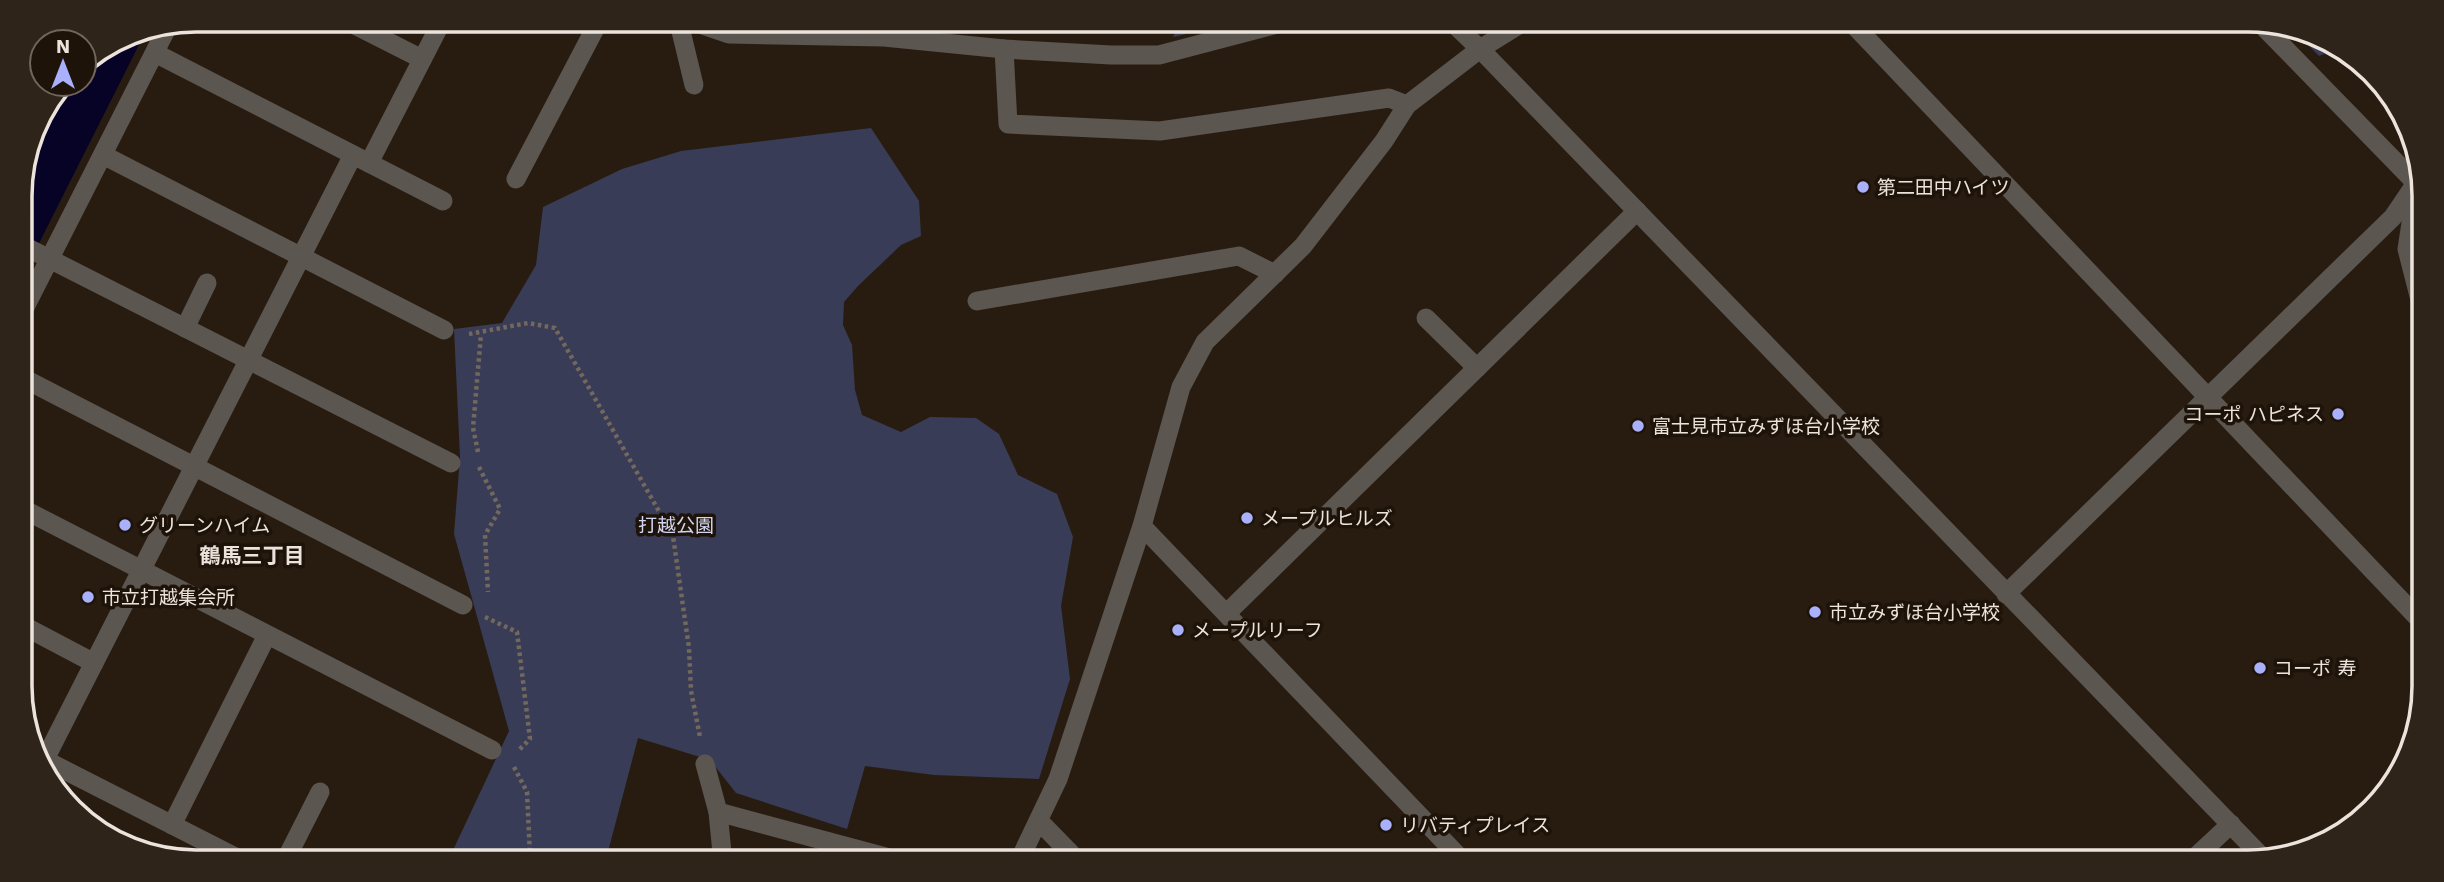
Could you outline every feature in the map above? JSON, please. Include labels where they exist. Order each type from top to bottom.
[{"type":"street","points":[[369,32],[422,59]]},
{"type":"street","points":[[46,755],[301,257],[436,32]]},
{"type":"street","points":[[516,179],[595,32]]},
{"type":"street","points":[[681,32],[694,85]]},
{"type":"street","points":[[723,32],[746,32]]},
{"type":"street","points":[[910,32],[1004,49],[1159,55],[1247,32]]},
{"type":"street","points":[[1463,32],[2256,850]]},
{"type":"street","points":[[1025,850],[1058,779],[1142,526],[1181,387],[1205,342],[1275,274],[1320,225],[1384,141],[1407,104],[1507,32]]},
{"type":"street","points":[[1860,32],[2412,612]]},
{"type":"street","points":[[2271,34],[2409,166]]},
{"type":"street","points":[[32,293],[164,35]]},
{"type":"street","points":[[1004,49],[1008,124],[1160,131],[1389,98],[1407,104]]},
{"type":"street","points":[[155,53],[443,201]]},
{"type":"street","points":[[103,155],[444,330]]},
{"type":"street","points":[[2007,594],[2393,217],[2412,185]]},
{"type":"street","points":[[1228,612],[1637,211]]},
{"type":"street","points":[[2412,215],[2407,249],[2412,269]]},
{"type":"street","points":[[32,250],[451,463]]},
{"type":"street","points":[[977,301],[1239,256],[1275,274]]},
{"type":"street","points":[[185,328],[207,283]]},
{"type":"street","points":[[1426,317],[1477,368]]},
{"type":"street","points":[[32,383],[463,605]]},
{"type":"street","points":[[32,514],[492,750]]},
{"type":"street","points":[[1142,526],[1228,612],[1453,850]]},
{"type":"street","points":[[32,630],[94,663]]},
{"type":"street","points":[[172,825],[267,635]]},
{"type":"street","points":[[705,764],[718,811],[722,850]]},
{"type":"street","points":[[52,765],[221,850]]},
{"type":"street","points":[[291,850],[320,792]]},
{"type":"street","points":[[718,811],[860,850]]},
{"type":"street","points":[[1040,821],[1068,850]]},
{"type":"street","points":[[2203,850],[2231,824]]},
{"type":"path","points":[[488,595],[485,535],[500,509],[479,470],[473,428],[481,334],[528,323],[555,328],[673,536],[689,648],[691,691],[705,764]]},
{"type":"path","points":[[489,607],[489,619],[517,632],[530,739],[511,760],[527,792],[530,850]]},
{"type":"green space","points":[[1176,32],[1195,32],[1173,37]]},
{"type":"green space","points":[[2305,42],[2328,52],[2319,56]]},
{"type":"green space","name":"打越公園","points":[[871,128],[919,201],[921,236],[901,245],[844,302],[843,325],[852,345],[855,390],[862,415],[901,432],[930,417],[976,418],[999,434],[1018,475],[1057,494],[1073,537],[1061,606],[1070,679],[1039,779],[934,775],[865,766],[847,829],[736,793],[710,760],[638,738],[608,850],[453,850],[509,731],[454,534],[460,457],[454,329],[502,323],[536,265],[543,207],[622,169],[681,151]]},
{"type":"shaded area","points":[[141,41],[32,257],[33,174],[41,141],[64,98],[98,98],[98,64],[113,53]]},
{"type":"place","name":"第二田中ハイツ","points":[[1863,187]]},
{"type":"place","name":"コーポ ハピネス","points":[[2338,414]]},
{"type":"place","name":"富士見市立みずほ台小学校","points":[[1638,426]]},
{"type":"place","name":"メープルヒルズ","points":[[1247,518]]},
{"type":"place","name":"グリーンハイム","points":[[125,525]]},
{"type":"place","name":"市立打越集会所","points":[[88,597]]},
{"type":"place","name":"市立みずほ台小学校","points":[[1815,612]]},
{"type":"place","name":"メープルリーフ","points":[[1178,630]]},
{"type":"place","name":"コーポ 寿","points":[[2260,668]]},
{"type":"place","name":"リバティプレイス","points":[[1386,825]]},
{"type":"district","name":"鶴馬三丁目","points":[[252,555]]}]
